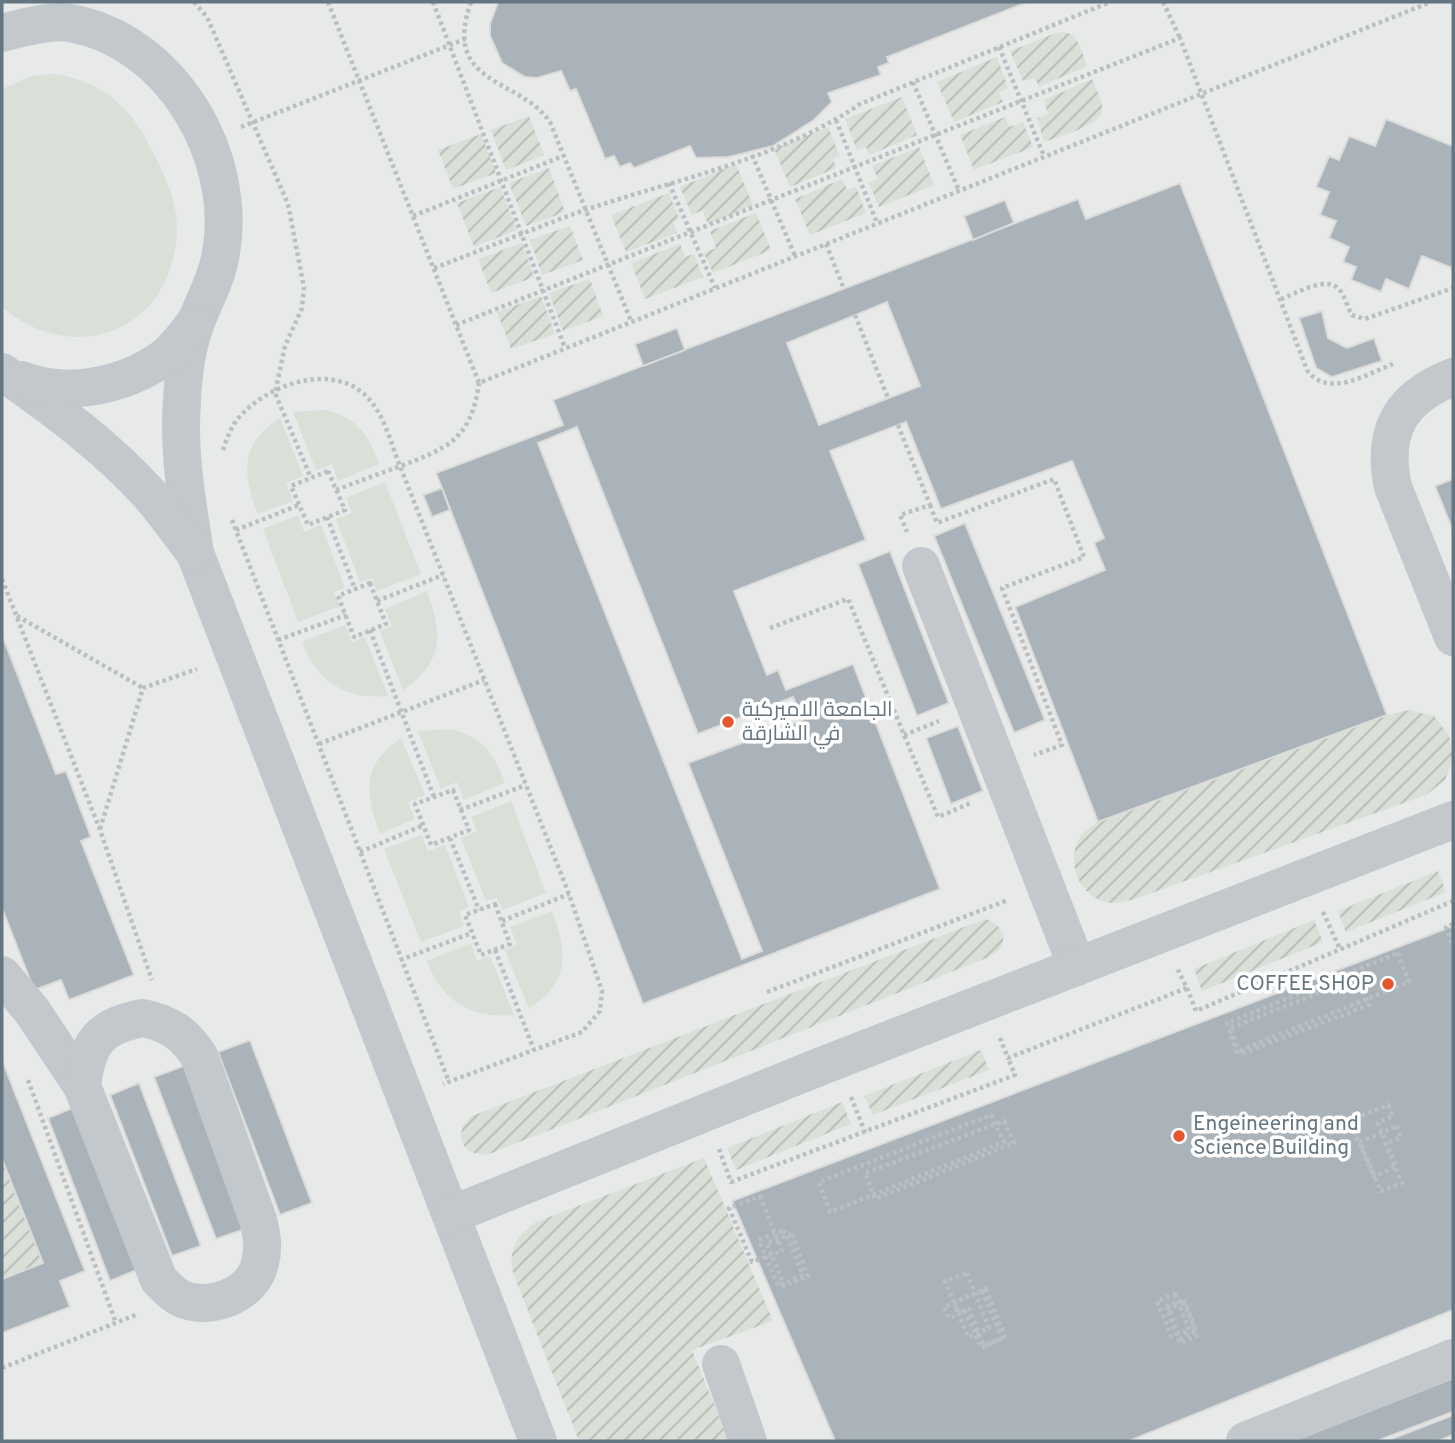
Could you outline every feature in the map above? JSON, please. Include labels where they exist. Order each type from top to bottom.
[{"type":"street","points":[[64,2],[101,33]]},
{"type":"street","points":[[2,33],[68,23],[101,33],[135,51],[165,77],[190,107],[209,141],[219,178],[224,215],[221,253],[211,290],[195,323],[186,361],[180,438],[195,553],[538,1441]]},
{"type":"street","points":[[2,372],[26,382],[74,389],[121,381],[163,358],[195,323]]},
{"type":"street","points":[[2,372],[48,405],[123,468],[151,497],[195,553]]},
{"type":"street","points":[[1453,377],[1419,394],[1402,413],[1391,436],[1388,462],[1393,487],[1453,636]]},
{"type":"street","points":[[920,566],[1077,967]]},
{"type":"street","points":[[451,1215],[1453,820]]},
{"type":"street","points":[[2,975],[32,1011],[82,1086],[159,1280],[180,1298],[203,1303],[227,1299],[246,1287],[260,1266],[263,1244],[258,1220],[199,1056],[186,1037],[167,1023],[143,1018],[119,1023],[99,1036],[85,1059],[82,1086]]},
{"type":"street","points":[[32,1011],[51,1023],[75,1032],[99,1036]]},
{"type":"street","points":[[1245,1441],[1453,1358]]},
{"type":"street","points":[[721,1364],[748,1441]]},
{"type":"path","points":[[194,2],[207,17],[288,204],[304,288],[302,309],[285,346],[275,393],[311,478]]},
{"type":"path","points":[[328,2],[479,383],[475,407],[463,431],[443,451],[337,490]]},
{"type":"path","points":[[433,2],[524,234],[565,348]]},
{"type":"path","points":[[471,2],[465,24],[465,39],[479,70],[491,82],[541,110],[563,156],[631,321]]},
{"type":"path","points":[[1163,2],[1203,93],[1307,370],[1319,382],[1337,385],[1402,361]]},
{"type":"path","points":[[479,383],[1431,2]]},
{"type":"path","points":[[434,268],[585,210],[752,155],[836,120],[860,103],[1106,3]]},
{"type":"path","points":[[456,325],[1180,38]]},
{"type":"path","points":[[253,122],[465,39]]},
{"type":"path","points":[[999,47],[1045,156]]},
{"type":"path","points":[[913,82],[959,191]]},
{"type":"path","points":[[836,120],[877,223]]},
{"type":"path","points":[[752,155],[795,256]]},
{"type":"path","points":[[413,216],[563,156]]},
{"type":"path","points":[[669,183],[716,288]]},
{"type":"path","points":[[826,244],[844,289]]},
{"type":"path","points":[[1281,299],[1326,284],[1334,285],[1340,290],[1352,315],[1365,319],[1453,288]]},
{"type":"path","points":[[855,315],[888,398]]},
{"type":"path","points":[[221,455],[236,421],[249,409],[294,383],[324,377],[355,387],[378,411],[569,894],[602,991],[602,1001],[592,1023],[582,1032],[406,1097]]},
{"type":"path","points":[[898,425],[930,505],[900,515],[920,566]]},
{"type":"path","points":[[328,471],[337,490],[345,510],[308,525],[291,486],[328,471]]},
{"type":"path","points":[[236,530],[299,505]]},
{"type":"path","points":[[231,517],[449,1082]]},
{"type":"path","points":[[327,517],[355,589]]},
{"type":"path","points":[[377,601],[443,575]]},
{"type":"path","points":[[2,579],[100,830],[167,1023]]},
{"type":"path","points":[[370,583],[386,624],[354,637],[338,596],[355,589],[370,583]]},
{"type":"path","points":[[17,616],[143,688],[346,615]]},
{"type":"path","points":[[370,630],[434,797]]},
{"type":"path","points":[[276,762],[484,680]]},
{"type":"path","points":[[100,830],[143,688]]},
{"type":"path","points":[[460,810],[526,785]]},
{"type":"path","points":[[453,790],[460,810],[469,830],[431,845],[415,804],[453,790]]},
{"type":"path","points":[[360,852],[424,825]]},
{"type":"path","points":[[450,838],[479,909]]},
{"type":"path","points":[[767,992],[1045,886]]},
{"type":"path","points":[[502,921],[569,894]]},
{"type":"path","points":[[1187,989],[1196,1011],[1453,901]]},
{"type":"path","points":[[1319,903],[1340,949]]},
{"type":"path","points":[[495,904],[502,921],[510,944],[481,955],[465,915],[495,904]]},
{"type":"path","points":[[1453,925],[1446,927],[1453,945]]},
{"type":"path","points":[[400,960],[471,933]]},
{"type":"path","points":[[495,950],[534,1050]]},
{"type":"path","points":[[1398,953],[1409,982],[1238,1053],[1227,1023],[1398,953]]},
{"type":"path","points":[[1358,978],[1369,1005],[1238,1053],[1230,1027],[1358,978]]},
{"type":"path","points":[[715,1140],[731,1182],[1015,1075],[1008,1058]]},
{"type":"path","points":[[26,1073],[116,1323]]},
{"type":"path","points":[[848,1088],[865,1132]]},
{"type":"path","points":[[1388,1105],[1393,1116],[1378,1123],[1396,1166],[1374,1177],[1349,1121],[1388,1105]]},
{"type":"path","points":[[991,1115],[1004,1142],[830,1212],[819,1182],[991,1115]]},
{"type":"path","points":[[1004,1121],[1014,1143],[875,1199],[865,1173],[1004,1121]]},
{"type":"path","points":[[1397,1126],[1401,1137],[1385,1144],[1402,1183],[1381,1191],[1360,1142],[1397,1126]]},
{"type":"path","points":[[1392,1129],[1397,1139],[1387,1143],[1402,1180],[1381,1190],[1362,1142],[1392,1129]]},
{"type":"path","points":[[760,1196],[782,1251],[752,1262],[729,1208],[760,1196]]},
{"type":"path","points":[[792,1234],[808,1276],[781,1286],[767,1243],[792,1234]]},
{"type":"path","points":[[967,1273],[989,1328],[968,1337],[945,1281],[967,1273]]},
{"type":"path","points":[[986,1289],[1005,1337],[982,1347],[969,1309],[958,1312],[955,1302],[986,1289]]},
{"type":"path","points":[[982,1291],[1002,1338],[982,1347],[965,1311],[948,1318],[944,1307],[982,1291]]},
{"type":"path","points":[[1175,1294],[1189,1330],[1171,1336],[1157,1301],[1175,1294]]},
{"type":"path","points":[[2,1368],[180,1298]]},
{"type":"path","points":[[1184,1299],[1196,1331],[1180,1340],[1168,1305],[1184,1299]]},
{"type":"shaded area","name":"الجامعة الاميركية في الشارقة","points":[[2,2],[1453,2],[1453,1441],[2,1441]]},
{"type":"shaded area","points":[[1063,32],[1074,37],[1087,66],[1039,87],[1035,78],[1023,81],[1010,51]]},
{"type":"shaded area","points":[[997,57],[1008,88],[999,93],[1003,102],[954,122],[937,82]]},
{"type":"shaded area","points":[[32,76],[67,76],[95,87],[130,115],[162,172],[176,215],[173,261],[160,290],[142,313],[118,328],[91,336],[61,336],[31,326],[2,307],[2,89]]},
{"type":"shaded area","points":[[1092,79],[1102,103],[1099,116],[1086,126],[1044,142],[1037,118],[1048,114],[1044,100]]},
{"type":"shaded area","points":[[902,97],[917,135],[869,155],[866,147],[857,150],[845,119]]},
{"type":"shaded area","points":[[529,116],[544,155],[506,170],[491,130]]},
{"type":"shaded area","points":[[1005,117],[1009,127],[1023,122],[1033,147],[974,170],[960,135]]},
{"type":"shaded area","points":[[828,127],[840,156],[833,159],[836,168],[790,187],[774,149]]},
{"type":"shaded area","points":[[481,134],[496,173],[453,189],[438,150]]},
{"type":"shaded area","points":[[919,147],[934,185],[879,207],[869,183],[878,179],[872,166]]},
{"type":"shaded area","points":[[736,164],[753,205],[708,224],[702,210],[692,215],[680,187]]},
{"type":"shaded area","points":[[549,168],[565,212],[526,226],[509,183]]},
{"type":"shaded area","points":[[842,179],[847,190],[856,187],[866,213],[810,235],[795,199]]},
{"type":"shaded area","points":[[500,187],[517,230],[474,247],[457,203]]},
{"type":"shaded area","points":[[669,193],[679,219],[673,222],[677,233],[626,252],[611,215]]},
{"type":"shaded area","points":[[756,213],[771,250],[713,273],[704,253],[716,248],[710,231]]},
{"type":"shaded area","points":[[570,226],[583,260],[542,275],[530,240]]},
{"type":"shaded area","points":[[522,243],[534,277],[491,293],[478,259]]},
{"type":"shaded area","points":[[680,244],[685,257],[694,254],[703,277],[645,299],[631,263]]},
{"type":"shaded area","points":[[590,279],[603,316],[563,331],[549,293]]},
{"type":"shaded area","points":[[541,296],[555,334],[511,349],[497,312]]},
{"type":"shaded area","points":[[326,410],[346,418],[360,429],[371,444],[379,464],[338,481],[332,464],[316,470],[293,412]]},
{"type":"shaded area","points":[[280,418],[303,476],[286,483],[293,501],[258,514],[249,486],[248,461],[257,439]]},
{"type":"shaded area","points":[[385,482],[421,574],[377,591],[372,578],[360,582],[336,519],[352,513],[346,498]]},
{"type":"shaded area","points":[[298,515],[304,532],[321,525],[345,588],[334,592],[340,606],[298,622],[263,529]]},
{"type":"shaded area","points":[[427,591],[436,621],[436,646],[426,669],[403,690],[380,631],[392,626],[385,609]]},
{"type":"shaded area","points":[[345,625],[352,642],[365,637],[388,696],[359,695],[335,686],[308,656],[302,642]]},
{"type":"shaded area","points":[[1410,710],[1434,716],[1449,735],[1453,758],[1445,780],[1426,795],[1124,902],[1102,901],[1084,888],[1078,878],[1074,857],[1076,846],[1081,836],[1098,822],[1387,715]]},
{"type":"shaded area","points":[[451,729],[471,737],[486,748],[505,783],[464,800],[457,782],[441,789],[418,731]]},
{"type":"shaded area","points":[[401,738],[425,795],[408,802],[415,819],[380,834],[371,805],[370,781],[379,759]]},
{"type":"shaded area","points":[[511,801],[546,893],[502,910],[497,898],[486,901],[461,838],[477,831],[471,817]]},
{"type":"shaded area","points":[[422,835],[428,851],[445,845],[469,907],[459,911],[464,926],[421,942],[384,849]]},
{"type":"shaded area","points":[[1438,871],[1446,892],[1346,932],[1338,911]]},
{"type":"shaded area","points":[[552,911],[561,941],[562,966],[552,988],[529,1009],[505,950],[517,945],[510,927]]},
{"type":"shaded area","points":[[985,919],[998,926],[1003,936],[1000,947],[989,957],[489,1154],[472,1152],[462,1143],[462,1130],[472,1116]]},
{"type":"shaded area","points":[[1314,920],[1323,942],[1202,991],[1194,969]]},
{"type":"shaded area","points":[[471,943],[477,961],[490,956],[514,1015],[485,1014],[472,1010],[450,997],[433,975],[427,961]]},
{"type":"shaded area","points":[[981,1050],[989,1070],[873,1115],[864,1096]]},
{"type":"shaded area","points":[[842,1102],[851,1124],[736,1170],[727,1148]]},
{"type":"shaded area","points":[[704,1158],[773,1321],[692,1350],[729,1441],[579,1441],[513,1273],[513,1250],[519,1238],[536,1222]]},
{"type":"shaded area","points":[[2,1159],[43,1263],[2,1279]]},
{"type":"building","points":[[498,2],[1028,2],[887,57],[889,63],[878,67],[881,75],[828,93],[832,102],[814,120],[773,146],[729,157],[696,158],[690,146],[634,168],[630,163],[620,167],[614,156],[605,159],[576,89],[570,91],[561,71],[537,78],[525,77],[502,63],[490,36],[490,24]]},
{"type":"building","points":[[1386,119],[1453,146],[1453,264],[1452,268],[1422,256],[1409,289],[1386,279],[1381,292],[1351,280],[1356,267],[1343,262],[1349,247],[1329,238],[1336,221],[1320,215],[1329,192],[1316,187],[1329,156],[1339,160],[1349,136],[1375,146]]},
{"type":"building","points":[[1180,183],[1387,715],[1098,822],[1015,607],[1105,570],[1094,543],[1104,538],[1072,461],[941,509],[906,422],[830,451],[866,540],[734,591],[767,675],[778,670],[786,690],[853,664],[940,889],[643,1004],[436,473],[563,425],[553,400],[1078,199],[1086,219]],"holes":[[[887,302],[920,386],[819,425],[787,343]],[[577,427],[698,734],[793,697],[803,720],[688,763],[762,951],[742,959],[538,443]]]},
{"type":"building","points":[[1005,200],[1014,223],[973,240],[964,216]]},
{"type":"building","points":[[1322,311],[1328,338],[1347,348],[1374,338],[1382,361],[1332,377],[1316,368],[1299,318]]},
{"type":"building","points":[[677,328],[685,350],[643,366],[635,344]]},
{"type":"building","points":[[1453,479],[1453,531],[1435,486]]},
{"type":"building","points":[[442,488],[450,510],[432,517],[423,495]]},
{"type":"building","points":[[965,523],[1045,720],[1014,733],[934,536]]},
{"type":"building","points":[[890,551],[949,703],[917,716],[858,564]]},
{"type":"building","points":[[2,635],[56,774],[66,771],[91,837],[81,841],[134,975],[69,1000],[61,980],[34,990],[2,908]]},
{"type":"building","points":[[958,726],[983,791],[951,804],[926,738]]},
{"type":"building","name":"Engeineering and Science Building","points":[[1453,926],[1453,1310],[1129,1441],[835,1441],[732,1201]]},
{"type":"building","points":[[250,1040],[312,1203],[280,1215],[218,1052]]},
{"type":"building","points":[[2,1060],[85,1271],[60,1281],[70,1307],[2,1333],[2,1279],[43,1263],[2,1159]]},
{"type":"building","points":[[186,1065],[248,1228],[216,1239],[154,1077]]},
{"type":"building","points":[[139,1083],[201,1246],[172,1256],[110,1095]]},
{"type":"building","points":[[77,1106],[139,1269],[110,1281],[48,1118]]},
{"type":"building","points":[[1453,1378],[1453,1412],[1377,1441],[1293,1441]]},
{"type":"building","points":[[1453,1415],[1453,1435],[1438,1441],[1386,1441]]},
{"type":"place","name":"الجامعة الاميركية في الشارقة","points":[[728,722]]},
{"type":"place","name":"COFFEE SHOP","points":[[1388,984]]},
{"type":"place","name":"Engeineering and Science Building","points":[[1179,1136]]}]
